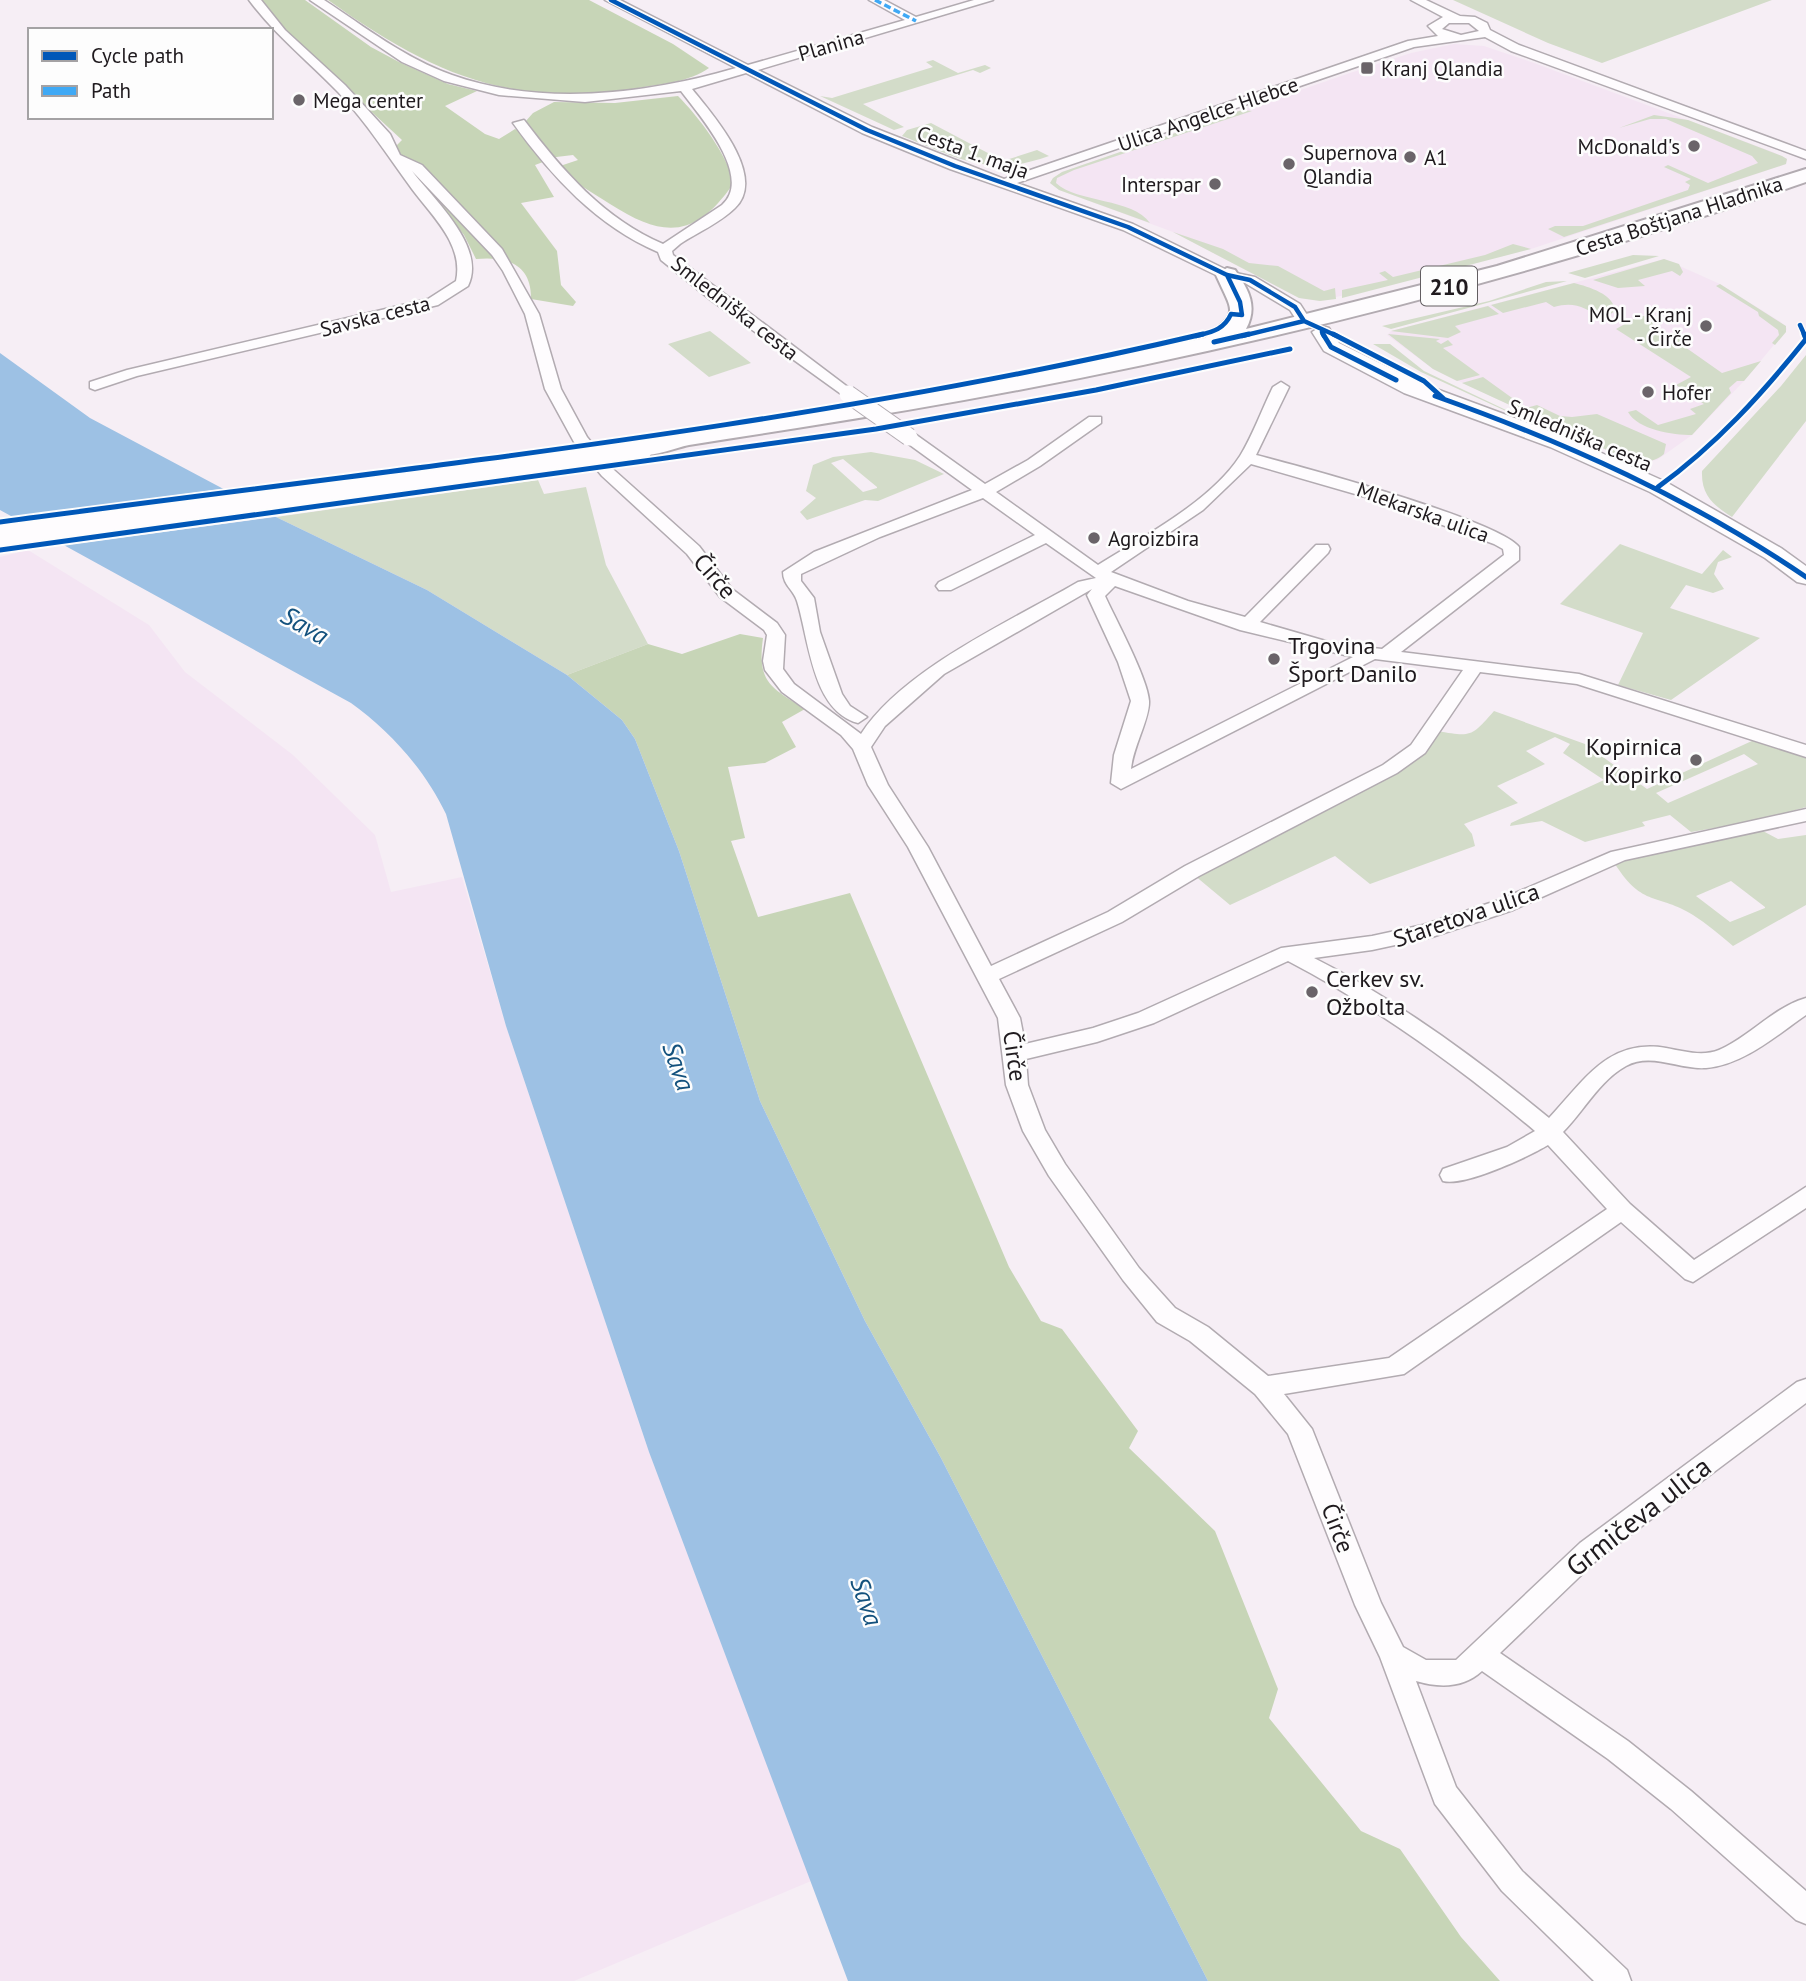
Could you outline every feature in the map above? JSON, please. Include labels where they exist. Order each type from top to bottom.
[{"type":"main road","name":"Cesta Boštjana Hladnika","points":[[1313,326],[1689,217],[1806,175]]},
{"type":"main road","name":"210","points":[[0,536],[639,449],[689,438],[1003,387],[1213,341],[1313,326],[1365,324],[1459,299],[1663,230],[1689,217]]},
{"type":"main road","points":[[1213,341],[1234,329],[1242,315],[1240,302],[1227,275]]},
{"type":"main road","name":"210","points":[[639,449],[709,446],[899,419],[1090,383],[1313,326]]},
{"type":"street","name":"Savska cesta","points":[[94,385],[132,373],[433,302],[463,283],[467,263],[456,238],[395,157],[385,136],[341,88],[281,33],[255,0]]},
{"type":"street","points":[[316,0],[428,71],[477,86],[523,95],[569,98],[616,96],[684,87],[746,69]]},
{"type":"street","name":"Cesta 1. maja","points":[[611,0],[867,130],[1128,227],[1227,275],[1250,281],[1295,307],[1313,326]]},
{"type":"street","name":"Planina","points":[[875,0],[916,21]]},
{"type":"street","name":"Planina","points":[[746,69],[987,0]]},
{"type":"street","points":[[1421,2],[1455,18],[1478,23],[1486,29],[1485,32]]},
{"type":"street","points":[[1421,2],[1437,26],[1451,37]]},
{"type":"street","points":[[1412,44],[1437,26],[1455,18]]},
{"type":"street","points":[[1467,38],[1485,32],[1515,48],[1806,155]]},
{"type":"street","points":[[1412,44],[1451,37],[1515,48]]},
{"type":"street","name":"Ulica Angelce Hlebce","points":[[1004,183],[1412,44]]},
{"type":"street","name":"Smledniška cesta","points":[[684,87],[732,155],[741,184],[734,202],[701,227],[672,242],[665,250],[666,257],[848,394],[1105,576],[1246,626],[1376,656],[1476,665],[1579,679],[1806,751]]},
{"type":"street","points":[[519,123],[563,180],[634,237],[665,250]]},
{"type":"street","name":"Čirče","points":[[395,157],[417,168],[497,252],[510,271],[532,314],[552,389],[580,439],[608,472],[693,550],[726,593],[771,627],[776,635],[772,661],[774,670],[788,688],[824,713],[862,747],[878,785],[918,847],[1009,1018],[1013,1033],[1017,1084],[1034,1131],[1057,1170],[1130,1274],[1167,1315],[1199,1335],[1264,1387],[1299,1429],[1371,1615],[1392,1656],[1445,1795],[1513,1881],[1616,1981]]},
{"type":"street","name":"Smledniška cesta","points":[[1313,326],[1331,347],[1412,388],[1558,442],[1658,486],[1773,553],[1806,578]]},
{"type":"street","points":[[862,747],[878,722],[937,670],[972,648],[1105,576],[1206,499],[1235,474],[1247,457],[1281,387]]},
{"type":"street","points":[[858,718],[843,710],[833,694],[811,632],[805,598],[790,577],[811,561],[837,549],[985,491],[1034,463],[1095,420]]},
{"type":"street","name":"Mlekarska ulica","points":[[1247,457],[1305,471],[1392,500],[1500,540],[1511,547],[1513,556],[1376,656]]},
{"type":"street","points":[[945,586],[1046,536]]},
{"type":"street","points":[[1246,626],[1322,549]]},
{"type":"street","points":[[1105,576],[1096,594],[1127,662],[1140,701],[1123,755],[1121,783],[1163,758],[1376,656]]},
{"type":"street","points":[[987,976],[1115,917],[1192,871],[1390,769],[1418,749],[1476,665]]},
{"type":"street","points":[[824,713],[878,722]]},
{"type":"street","name":"Staretova ulica","points":[[1287,953],[1350,948],[1409,938],[1506,905],[1615,857],[1681,839],[1806,815]]},
{"type":"street","points":[[1013,1054],[1097,1035],[1146,1018],[1287,953],[1339,979],[1403,1021],[1550,1131],[1562,1148],[1622,1210],[1693,1273],[1806,1196]]},
{"type":"street","points":[[1451,1175],[1533,1144],[1550,1131],[1604,1071],[1621,1058],[1640,1053],[1698,1060],[1719,1058],[1806,1005]]},
{"type":"street","points":[[1264,1387],[1395,1367],[1622,1210]]},
{"type":"street","name":"Grmičeva ulica","points":[[1392,1656],[1414,1671],[1437,1675],[1463,1671],[1483,1656],[1545,1590],[1589,1551],[1802,1399]]},
{"type":"street","points":[[1483,1656],[1639,1766],[1806,1910]]},
{"type":"shaded area","points":[[1454,44],[1484,46],[1534,63],[1773,152],[1787,159],[1786,164],[1531,249],[1320,301],[1299,298],[1173,232],[1059,190],[1050,183],[1062,172],[1411,53]]},
{"type":"shaded area","points":[[1664,259],[1720,284],[1781,322],[1787,329],[1744,381],[1692,435],[1657,460],[1643,462],[1620,456],[1585,440],[1433,369],[1387,335],[1391,331]]},
{"type":"shaded area","points":[[28,550],[149,625],[185,672],[293,755],[375,835],[391,892],[462,877],[506,1026],[649,1452],[811,1881],[574,1981],[0,1981],[0,557]]},
{"type":"green space","points":[[259,0],[305,0],[371,47],[399,62],[448,84],[477,91],[445,106],[485,134],[499,139],[515,129],[519,131],[541,158],[543,162],[535,165],[554,197],[521,203],[557,251],[561,285],[576,302],[573,306],[531,299],[530,287],[522,270],[507,261],[476,259],[464,235],[394,148],[402,140],[285,32]]},
{"type":"green space","points":[[328,0],[589,0],[673,44],[709,68],[675,82],[592,93],[511,89],[473,79],[401,48]]},
{"type":"green space","points":[[1453,0],[1772,0],[1602,63],[1548,43]]},
{"type":"green space","points":[[933,60],[958,73],[985,65],[991,68],[980,73],[973,70],[863,104],[904,127],[894,130],[820,96],[832,98],[933,67],[926,62]]},
{"type":"green space","points":[[678,96],[719,149],[731,173],[733,184],[705,215],[677,227],[646,223],[576,182],[557,167],[578,160],[573,155],[548,158],[525,122],[533,113],[554,102],[615,103]]},
{"type":"green space","points":[[1242,110],[1252,111],[1057,178],[1056,183],[1065,189],[1131,209],[1150,223],[1059,190],[1050,183],[1062,172]]},
{"type":"green space","points":[[1654,115],[1688,120],[1782,156],[1787,159],[1786,164],[1564,237],[1548,229],[1555,226],[1583,226],[1688,190],[1690,185],[1685,182],[1691,179],[1664,167],[1668,165],[1708,183],[1758,163],[1752,156],[1666,119],[1650,119],[1619,128]]},
{"type":"green space","points":[[931,123],[1003,161],[1037,150],[1049,156],[1028,162],[991,165],[957,158],[902,136],[907,130]]},
{"type":"green space","points":[[1173,232],[1223,249],[1249,263],[1278,266],[1324,291],[1335,288],[1336,299],[1320,301],[1299,298]]},
{"type":"green space","points":[[1513,244],[1531,249],[1342,298],[1342,290],[1388,280],[1379,273],[1385,271],[1393,277],[1485,255]]},
{"type":"green space","points":[[1633,255],[1659,256],[1585,278],[1568,273]]},
{"type":"green space","points":[[1664,259],[1679,264],[1683,272],[1680,276],[1672,271],[1638,280],[1645,286],[1618,288],[1593,280]]},
{"type":"green space","points":[[1567,281],[1391,329],[1382,326],[1489,301],[1546,282]]},
{"type":"green space","points":[[1574,283],[1606,296],[1614,305],[1615,311],[1603,319],[1574,305],[1554,307],[1546,302],[1503,313],[1491,305]]},
{"type":"green space","points":[[1720,284],[1786,326],[1786,332],[1775,345],[1772,343],[1779,335],[1778,330],[1759,316],[1758,312],[1716,286]]},
{"type":"green space","points":[[1488,306],[1499,314],[1455,326],[1461,332],[1448,338],[1391,331]]},
{"type":"green space","points":[[1639,316],[1652,316],[1660,321],[1652,324],[1672,337],[1679,335],[1693,345],[1685,347],[1722,373],[1761,361],[1744,381],[1737,381],[1729,388],[1731,393],[1692,435],[1648,427],[1628,412],[1636,410],[1658,425],[1696,414],[1690,409],[1704,404],[1676,385],[1691,377],[1616,329]]},
{"type":"green space","points":[[710,331],[751,363],[709,377],[668,344]]},
{"type":"green space","points":[[1388,334],[1440,339],[1436,341],[1441,344],[1448,340],[1453,345],[1443,348],[1480,375],[1457,381],[1433,369]]},
{"type":"green space","points":[[1373,344],[1390,344],[1424,371],[1565,438],[1421,372]]},
{"type":"green space","points":[[1806,355],[1806,421],[1732,517],[1709,498],[1702,471]]},
{"type":"green space","points":[[1483,377],[1526,408],[1537,405],[1560,416],[1597,414],[1666,444],[1664,454],[1648,461],[1620,456],[1462,383]]},
{"type":"green space","points":[[871,452],[915,460],[944,474],[878,501],[865,500],[807,520],[800,512],[816,498],[806,491],[813,465],[833,457]],"holes":[[[843,459],[877,487],[863,492],[831,463]]]},
{"type":"green space","points":[[538,480],[544,494],[586,487],[606,565],[648,644],[567,675],[427,590],[276,517]]},
{"type":"green space","points":[[1620,544],[1702,574],[1723,550],[1732,557],[1718,562],[1714,574],[1724,589],[1713,593],[1686,585],[1670,608],[1760,638],[1671,700],[1618,685],[1643,633],[1560,604]]},
{"type":"green space","points":[[740,634],[763,638],[764,674],[783,695],[805,709],[782,722],[796,747],[765,763],[728,767],[745,838],[731,841],[758,917],[850,893],[1009,1267],[1041,1321],[1062,1329],[1138,1431],[1129,1448],[1215,1531],[1278,1689],[1269,1718],[1361,1831],[1400,1849],[1461,1937],[1500,1981],[1208,1981],[941,1458],[865,1321],[760,1101],[679,851],[635,739],[622,720],[567,675],[648,644],[682,654]]},
{"type":"green space","points":[[1494,711],[1585,744],[1647,789],[1754,740],[1806,758],[1806,807],[1761,820],[1691,832],[1670,815],[1642,822],[1645,826],[1585,842],[1542,821],[1510,826],[1511,823],[1604,780],[1563,753],[1570,744],[1555,737],[1526,751],[1545,764],[1497,786],[1518,803],[1464,824],[1472,834],[1475,846],[1370,884],[1335,856],[1230,905],[1194,875],[1388,772],[1437,731],[1470,733]],"holes":[[[1744,754],[1758,764],[1668,803],[1656,793]]]},
{"type":"green space","points":[[1761,830],[1778,839],[1806,835],[1806,905],[1733,946],[1693,915],[1643,894],[1625,878],[1615,864],[1641,853]],"holes":[[[1731,881],[1765,907],[1730,922],[1696,896]]]},
{"type":"water","name":"Sava","points":[[0,353],[90,418],[276,517],[427,590],[567,675],[622,720],[635,739],[679,851],[760,1101],[865,1321],[941,1458],[1208,1981],[848,1981],[649,1452],[506,1026],[446,814],[428,782],[405,752],[351,703],[0,510]]},
{"type":"pier","points":[[229,488],[282,516],[59,546],[6,518]]},
{"type":"marked path","points":[[875,0],[916,21]]},
{"type":"cycle path","points":[[611,0],[867,130],[955,166],[1128,227],[1227,275],[1250,280],[1295,307],[1304,321],[1354,343],[1424,381],[1444,399]]},
{"type":"cycle path","points":[[0,522],[635,437],[893,399],[1062,367],[1215,331],[1227,323],[1231,314],[1242,315],[1240,302],[1227,275]]},
{"type":"cycle path","points":[[1214,342],[1304,321]]},
{"type":"cycle path","points":[[1658,487],[1700,455],[1756,399],[1806,339],[1800,325]]},
{"type":"cycle path","points":[[1322,332],[1331,347],[1396,380]]},
{"type":"cycle path","points":[[0,550],[876,429],[1096,390],[1290,349]]},
{"type":"cycle path","points":[[1435,396],[1532,432],[1628,473],[1719,521],[1806,577]]},
{"type":"place","name":"Kranj Qlandia","points":[[1367,68]]},
{"type":"place","name":"Mega center","points":[[299,100]]},
{"type":"place","name":"McDonald's","points":[[1694,146]]},
{"type":"place","name":"A1","points":[[1410,157]]},
{"type":"place","name":"Supernova Qlandia","points":[[1289,164]]},
{"type":"place","name":"Interspar","points":[[1215,184]]},
{"type":"place","name":"MOL - Kranj - Čirče","points":[[1706,326]]},
{"type":"place","name":"Hofer","points":[[1648,392]]},
{"type":"place","name":"Agroizbira","points":[[1094,538]]},
{"type":"place","name":"Trgovina Šport Danilo","points":[[1274,659]]},
{"type":"place","name":"Kopirnica Kopirko","points":[[1696,760]]},
{"type":"place","name":"Cerkev sv. Ožbolta","points":[[1312,992]]}]
